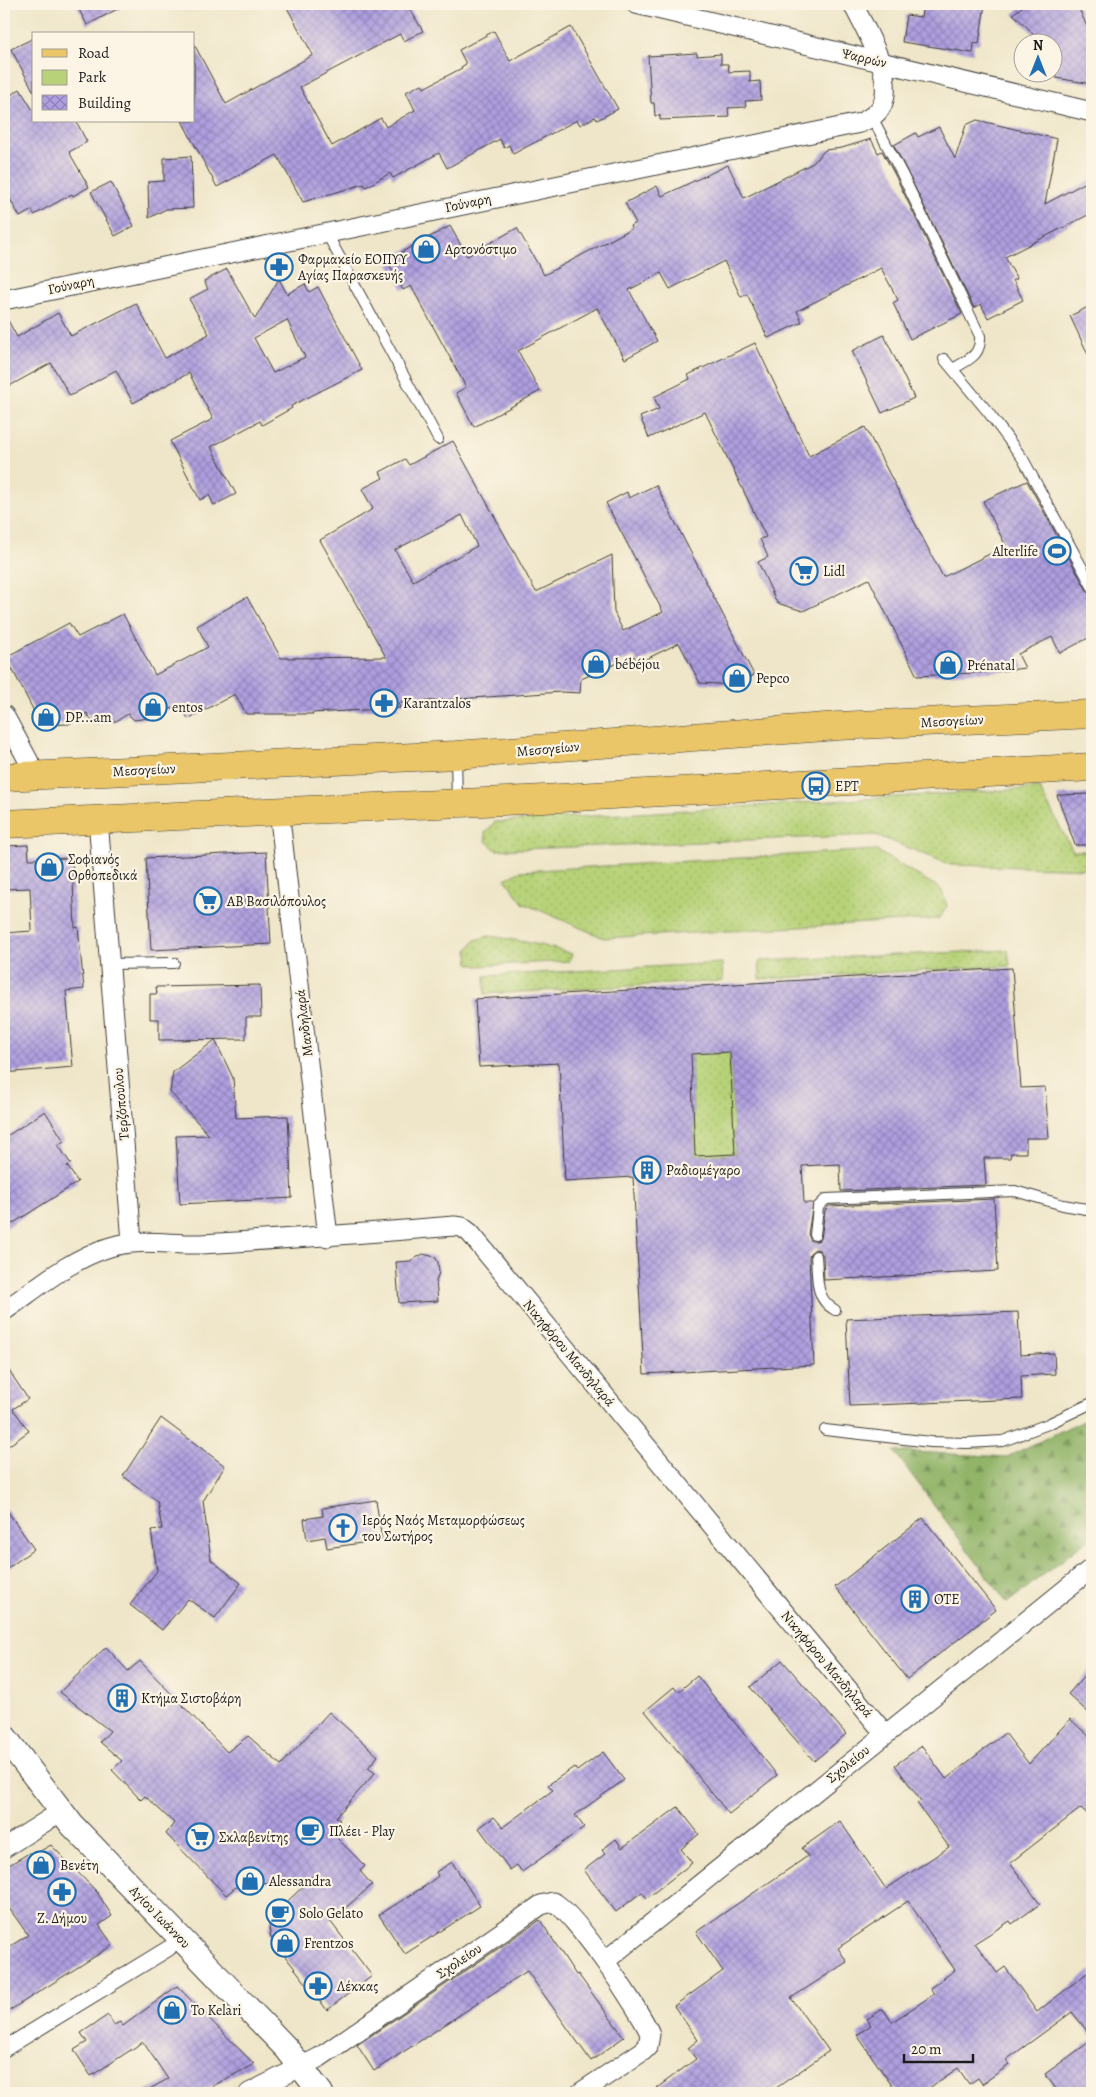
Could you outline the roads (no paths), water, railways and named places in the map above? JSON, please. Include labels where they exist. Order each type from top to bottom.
[{"type":"main road","name":"Μεσογείων","points":[[4,777],[456,755],[838,726],[1092,714]]},
{"type":"main road","points":[[4,824],[279,810],[458,809],[1092,766]]},
{"type":"street","name":"Ψαρρών","points":[[636,4],[653,6],[1092,112]]},
{"type":"street","points":[[852,4],[880,62],[886,92],[881,107],[872,117]]},
{"type":"street","name":"Γούναρη","points":[[4,300],[860,123],[872,117]]},
{"type":"street","points":[[4,716],[36,775]]},
{"type":"street","name":"Μανδηλαρά","points":[[279,810],[328,1236]]},
{"type":"street","name":"Τερζόπουλου","points":[[98,819],[132,1242]]},
{"type":"street","name":"Νικηφόρου Μανδηλαρά","points":[[132,1242],[181,1245],[454,1226],[462,1227],[470,1233],[885,1734]]},
{"type":"street","points":[[4,1311],[82,1257],[111,1246],[132,1242]]},
{"type":"street","name":"Σχολείου","points":[[605,1961],[1092,1568]]},
{"type":"street","name":"Αγίου Ιωάννου","points":[[4,1736],[72,1825],[287,2049],[321,2093]]},
{"type":"street","points":[[4,1848],[62,1811]]},
{"type":"street","name":"Σχολείου","points":[[300,2067],[320,2057],[547,1902],[553,1902],[564,1909],[605,1961],[648,2028],[650,2040],[643,2051],[580,2093]]},
{"type":"street","name":"Αγίου Ιωάννου","points":[[4,2049],[169,1948]]},
{"type":"street","points":[[249,2093],[300,2067]]},
{"type":"lane","points":[[872,117],[902,174],[980,336],[977,354],[953,369]]},
{"type":"lane","points":[[326,232],[438,439]]},
{"type":"lane","points":[[944,360],[988,412],[1023,460],[1092,586]]},
{"type":"lane","points":[[456,755],[458,809]]},
{"type":"lane","points":[[110,964],[174,963]]},
{"type":"lane","points":[[815,1235],[818,1207],[826,1199],[1014,1191],[1063,1205],[1092,1210]]},
{"type":"lane","points":[[816,1256],[818,1294],[826,1304],[835,1310]]},
{"type":"lane","points":[[825,1430],[931,1442],[1002,1442],[1092,1403]]},
{"type":"place","name":"Αρτονόστιμο","points":[[426,249]]},
{"type":"place","name":"Φαρμακείο ΕΟΠΥΥ Αγίας Παρασκευής","points":[[279,267]]},
{"type":"place","name":"Alterlife","points":[[1057,551]]},
{"type":"place","name":"Lidl","points":[[804,571]]},
{"type":"place","name":"bébéjou","points":[[596,664]]},
{"type":"place","name":"Prénatal","points":[[948,665]]},
{"type":"place","name":"Pepco","points":[[737,678]]},
{"type":"place","name":"Karantzalos","points":[[384,703]]},
{"type":"place","name":"entos","points":[[153,707]]},
{"type":"place","name":"DP...am","points":[[46,717]]},
{"type":"place","name":"ΕΡΤ","points":[[816,786]]},
{"type":"place","name":"Σοφιανός Ορθοπεδικά","points":[[49,867]]},
{"type":"place","name":"ΑΒ Βασιλόπουλος","points":[[208,901]]},
{"type":"place","name":"Ραδιομέγαρο","points":[[647,1170]]},
{"type":"place","name":"Ιερός Ναός Μεταμορφώσεως του Σωτήρος","points":[[343,1528]]},
{"type":"place","name":"ΟΤΕ","points":[[915,1599]]},
{"type":"place","name":"Κτήμα Σιστοβάρη","points":[[122,1698]]},
{"type":"place","name":"Πλέει - Play","points":[[310,1831]]},
{"type":"place","name":"Σκλαβενίτης","points":[[200,1837]]},
{"type":"place","name":"Βενέτη","points":[[41,1865]]},
{"type":"place","name":"Alessandra","points":[[250,1881]]},
{"type":"place","name":"Ζ. Δήμου","points":[[62,1892]]},
{"type":"place","name":"Solo Gelato","points":[[280,1913]]},
{"type":"place","name":"Frentzos","points":[[285,1943]]},
{"type":"place","name":"Λέκκας","points":[[318,1986]]},
{"type":"place","name":"To Kelari","points":[[172,2010]]}]
